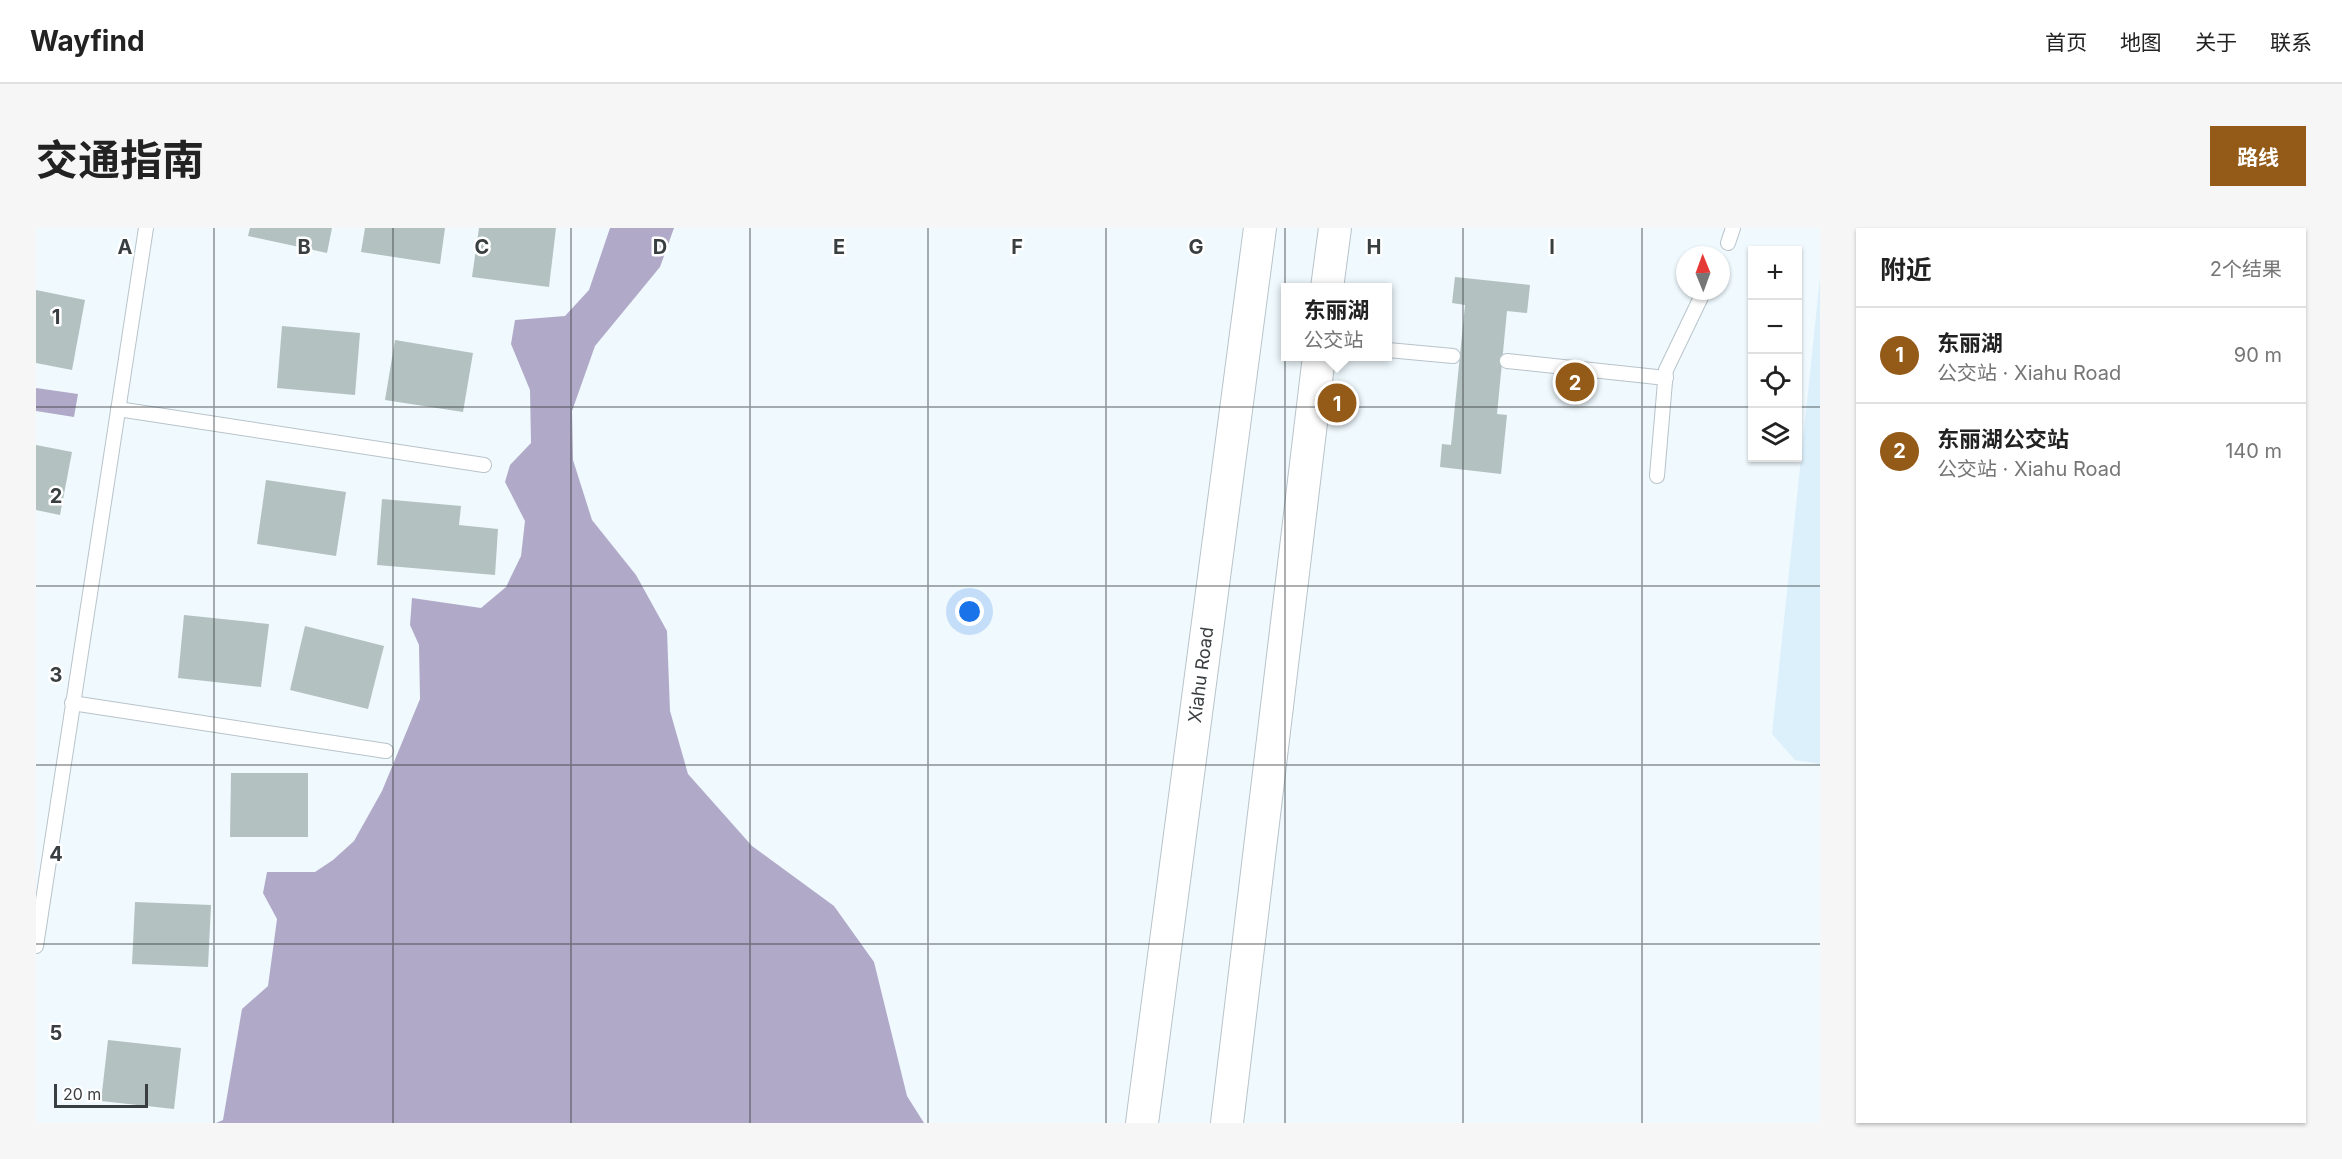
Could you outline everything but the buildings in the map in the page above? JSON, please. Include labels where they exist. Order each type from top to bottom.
[{"type":"street","name":"Xiahu Road","points":[[1142,1123],[1260,228]]},
{"type":"street","points":[[1328,283],[1335,228]]},
{"type":"street","points":[[1227,1123],[1319,361]]},
{"type":"lane","points":[[36,946],[146,228]]},
{"type":"lane","points":[[1728,243],[1732,228]]},
{"type":"lane","points":[[1657,476],[1666,378],[1672,356],[1700,300]]},
{"type":"lane","points":[[1392,350],[1453,356]]},
{"type":"lane","points":[[1507,361],[1666,378]]},
{"type":"lane","points":[[118,409],[484,465]]},
{"type":"lane","points":[[72,703],[386,752]]},
{"type":"shaded area","points":[[610,228],[674,228],[660,267],[595,346],[572,411],[573,460],[592,520],[636,575],[667,631],[670,711],[688,774],[752,846],[834,906],[874,962],[907,1096],[924,1123],[216,1123],[223,1120],[242,1009],[268,986],[277,919],[263,893],[267,872],[315,872],[333,860],[354,841],[382,791],[420,699],[419,645],[410,625],[412,598],[481,608],[506,587],[521,556],[525,521],[505,482],[510,465],[531,443],[530,390],[511,344],[515,320],[565,316],[589,290]]},
{"type":"shaded area","points":[[1820,278],[1820,764],[1795,760],[1772,734]]},
{"type":"shaded area","points":[[36,388],[78,394],[74,417],[36,411]]},
{"type":"place","name":"东丽湖公交站","points":[[1575,382]]},
{"type":"place","name":"东丽湖","points":[[1337,403]]}]
